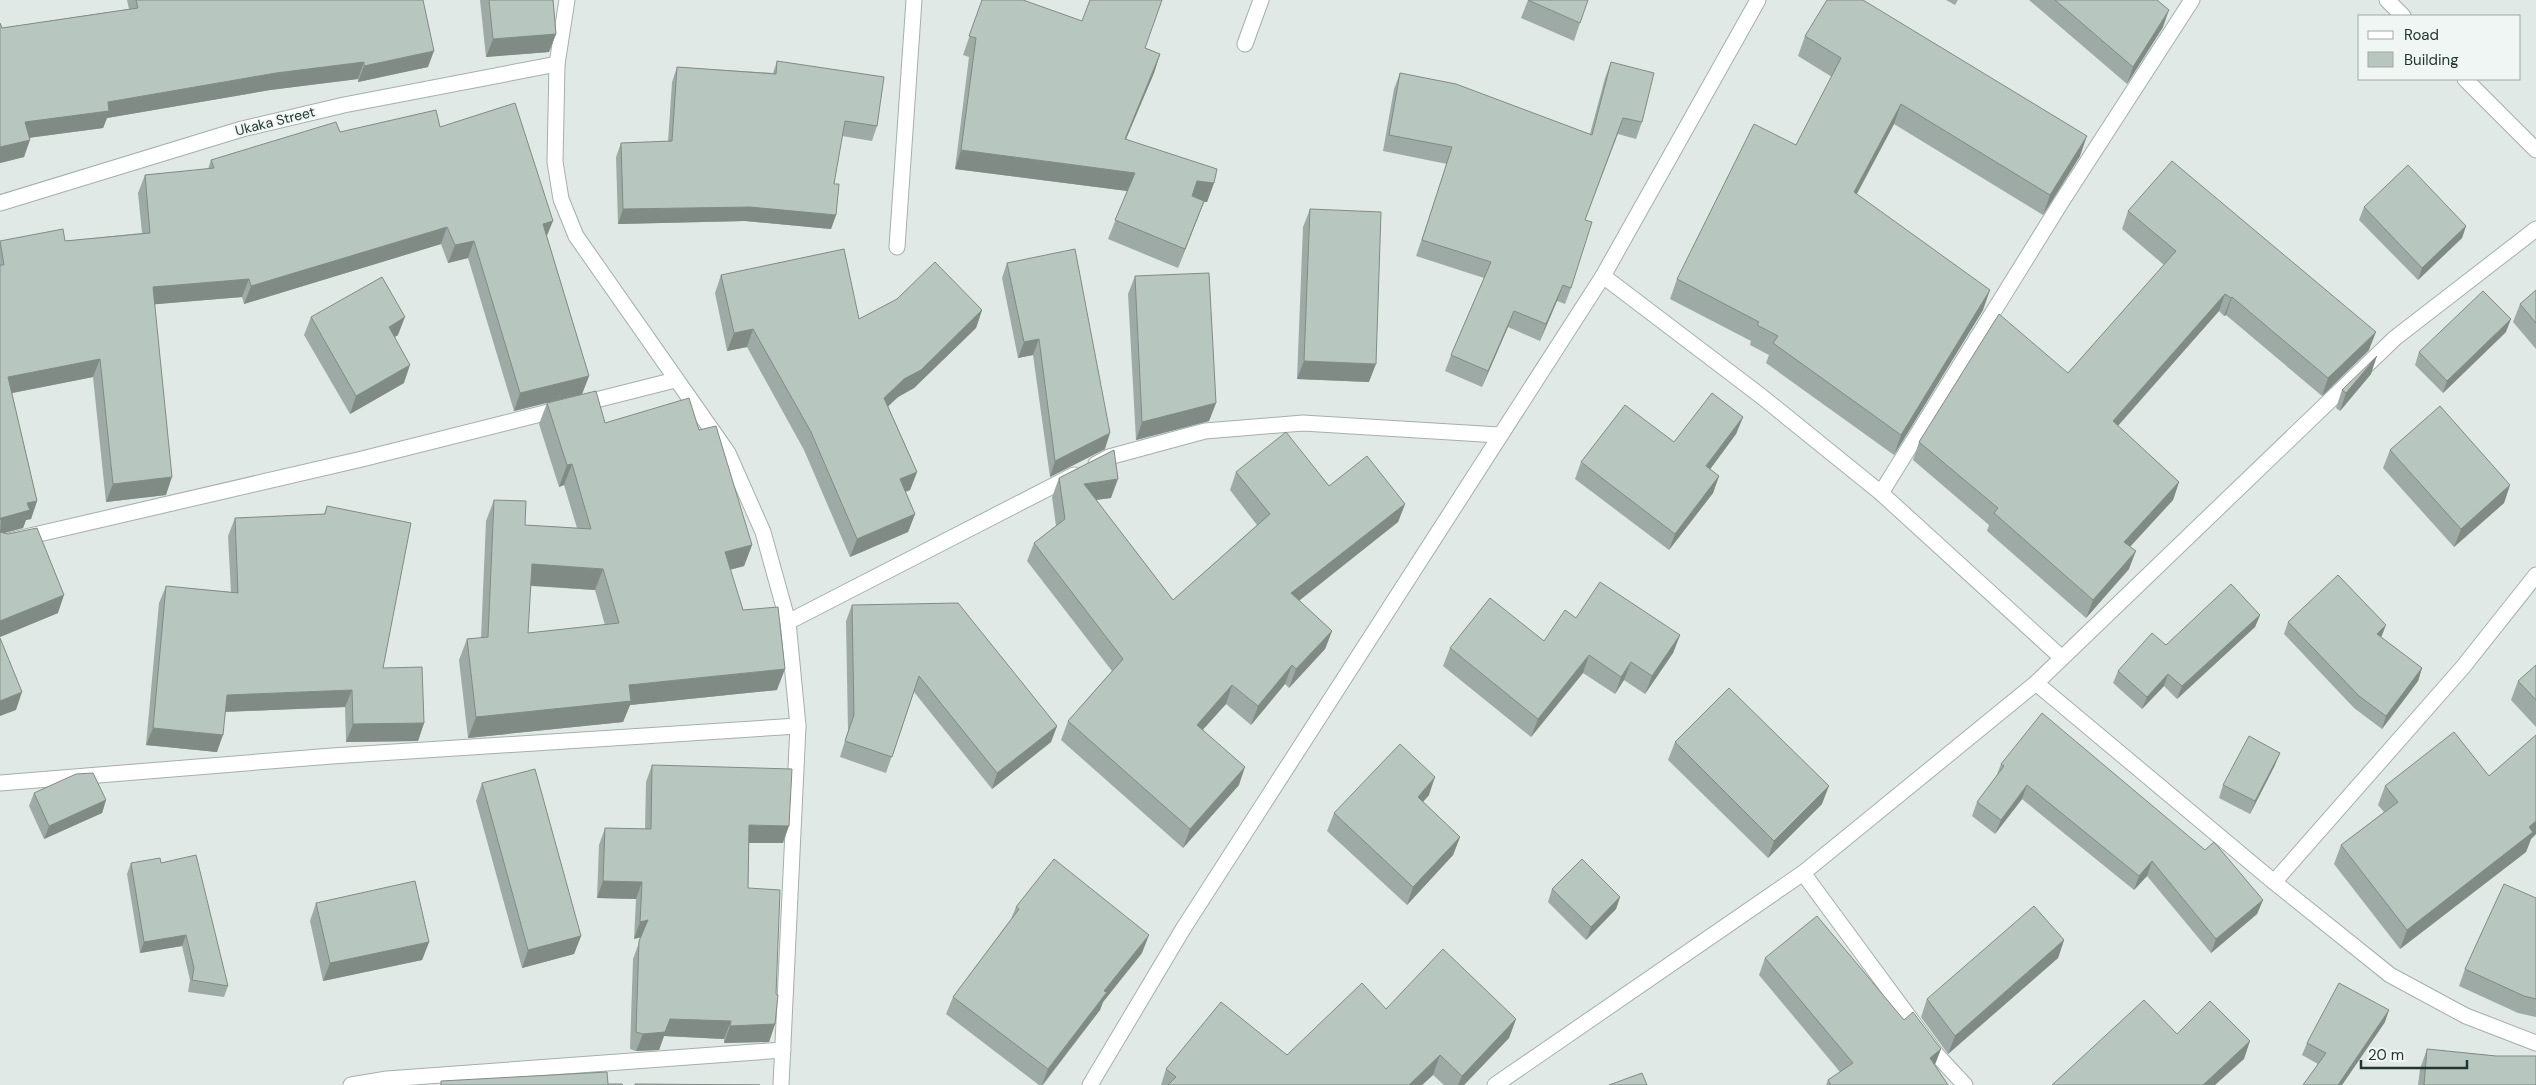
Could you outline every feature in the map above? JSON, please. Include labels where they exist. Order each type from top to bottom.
[{"type":"street","points":[[566,0],[557,64],[555,162],[561,199],[576,236],[674,380],[728,453],[762,532],[788,622],[798,726],[781,1085]]},
{"type":"street","points":[[897,247],[914,0]]},
{"type":"street","points":[[1245,44],[1261,0]]},
{"type":"street","points":[[1090,1085],[1183,929],[1603,276],[1758,0]]},
{"type":"street","points":[[1882,493],[2062,200],[2192,0]]},
{"type":"street","points":[[2387,0],[2402,15]]},
{"type":"street","name":"Ukaka Street","points":[[0,203],[242,128],[344,105],[557,64]]},
{"type":"street","points":[[2466,80],[2536,150]]},
{"type":"street","points":[[1495,1085],[1803,873],[2036,683],[2395,338],[2536,228]]},
{"type":"street","points":[[1603,276],[1761,396],[1882,493],[2062,658]]},
{"type":"street","points":[[0,543],[362,459],[674,380]]},
{"type":"street","points":[[788,622],[1109,457],[1195,434],[1303,423],[1499,435]]},
{"type":"street","points":[[2274,882],[2463,667],[2536,575]]},
{"type":"street","points":[[2036,683],[2274,882],[2390,975],[2466,1016],[2536,1043]]},
{"type":"street","points":[[0,783],[332,756],[798,726]]},
{"type":"street","points":[[1803,873],[1938,1054],[1965,1085]]},
{"type":"street","points":[[351,1085],[783,1050]]},
{"type":"building","points":[[136,0],[423,0],[434,51],[364,66],[364,62],[276,73],[108,102],[109,111],[25,122],[30,140],[0,147],[0,23],[2,28],[138,8]]},
{"type":"building","points":[[489,0],[553,0],[556,34],[493,39]]},
{"type":"building","points":[[982,0],[1023,0],[1082,21],[1090,0],[1162,0],[1145,48],[1160,54],[1125,139],[1217,169],[1214,183],[1197,181],[1192,196],[1204,201],[1185,249],[1115,220],[1135,173],[961,150],[976,38],[969,36]]},
{"type":"building","points":[[1528,0],[1588,0],[1580,23]]},
{"type":"building","points":[[1827,0],[1863,0],[2087,136],[2050,195],[1901,104],[1854,192],[1990,290],[1901,435],[1773,343],[1778,336],[1757,325],[1759,322],[1677,279],[1754,124],[1796,145],[1841,58],[1805,36]]},
{"type":"building","points":[[2055,0],[2157,0],[2169,10],[2133,67]]},
{"type":"building","points":[[777,61],[884,77],[877,126],[845,121],[834,184],[839,184],[836,215],[750,207],[623,209],[621,143],[672,141],[677,67],[776,74]]},
{"type":"building","points":[[1611,62],[1654,73],[1642,122],[1623,118],[1585,220],[1592,222],[1571,288],[1563,285],[1546,324],[1514,311],[1488,371],[1451,355],[1491,262],[1422,240],[1452,147],[1389,135],[1400,73],[1456,84],[1592,135]]},
{"type":"building","points":[[515,103],[553,221],[543,224],[589,376],[520,393],[474,241],[455,245],[447,227],[251,286],[249,279],[153,287],[172,477],[113,484],[100,359],[8,377],[37,501],[27,503],[30,510],[1,518],[0,520],[0,265],[4,265],[0,241],[63,229],[65,241],[150,233],[145,175],[214,168],[211,160],[336,122],[340,132],[436,110],[440,127]]},
{"type":"building","points":[[2172,161],[2376,332],[2328,378],[2232,297],[2225,294],[2113,421],[2179,482],[2124,542],[2136,551],[2093,600],[1994,513],[1998,508],[1919,442],[1999,314],[2068,373],[2176,251],[2128,211]]},
{"type":"building","points":[[2408,165],[2466,226],[2422,268],[2364,207]]},
{"type":"building","points":[[1310,209],[1381,212],[1376,364],[1304,361]]},
{"type":"building","points":[[844,249],[859,319],[897,299],[935,262],[982,310],[921,370],[904,379],[884,398],[917,472],[900,479],[915,514],[857,539],[811,432],[753,329],[734,333],[721,275]]},
{"type":"building","points":[[1075,249],[1110,433],[1055,461],[1039,339],[1024,342],[1007,263]]},
{"type":"building","points":[[1209,273],[1216,403],[1142,422],[1135,276]]},
{"type":"building","points":[[382,277],[405,317],[389,327],[410,365],[356,396],[311,317]]},
{"type":"building","points":[[2536,290],[2536,323],[2520,304]]},
{"type":"building","points":[[2483,291],[2511,319],[2447,381],[2419,352]]},
{"type":"building","points":[[2377,356],[2346,393],[2342,390]]},
{"type":"building","points":[[596,391],[605,423],[689,398],[699,430],[716,426],[752,545],[725,552],[743,610],[778,607],[785,669],[629,685],[631,701],[476,717],[467,639],[488,637],[494,500],[526,501],[525,525],[591,529],[572,464],[567,465],[547,403]],"holes":[[[532,564],[603,569],[619,623],[528,633]]]},
{"type":"building","points":[[1712,393],[1743,417],[1706,466],[1719,476],[1675,534],[1581,462],[1625,405],[1674,442]]},
{"type":"building","points":[[2440,406],[2510,485],[2461,529],[2390,450]]},
{"type":"building","points":[[1286,432],[1329,486],[1367,456],[1405,504],[1291,593],[1332,631],[1296,669],[1292,665],[1258,706],[1232,685],[1197,725],[1245,767],[1190,829],[1068,721],[1123,659],[1034,543],[1065,519],[1059,478],[1114,450],[1118,479],[1084,484],[1173,600],[1270,514],[1236,472]]},
{"type":"building","points":[[327,506],[411,523],[383,668],[422,667],[424,723],[353,724],[352,690],[227,695],[223,735],[153,728],[166,586],[238,593],[235,518],[325,514]]},
{"type":"building","points":[[37,528],[64,595],[0,621],[0,532],[8,534]]},
{"type":"building","points":[[2338,575],[2386,625],[2377,634],[2422,668],[2386,716],[2359,696],[2288,622]]},
{"type":"building","points":[[1600,582],[1680,635],[1652,676],[1631,662],[1621,677],[1589,655],[1538,719],[1450,648],[1490,598],[1544,641],[1565,610],[1576,618]]},
{"type":"building","points":[[2231,584],[2260,615],[2182,686],[2168,674],[2147,697],[2118,671],[2152,633],[2166,645]]},
{"type":"building","points":[[958,603],[1057,726],[997,773],[919,676],[892,757],[845,741],[854,715],[852,605]]},
{"type":"building","points":[[0,638],[22,692],[0,701]]},
{"type":"building","points":[[2536,665],[2536,700],[2518,681]]},
{"type":"building","points":[[1729,688],[1829,786],[1774,841],[1675,742]]},
{"type":"building","points":[[2042,713],[2205,850],[2214,842],[2263,900],[2216,939],[2152,861],[2139,876],[2027,785],[2001,820],[1977,802],[2004,766],[2001,764]]},
{"type":"building","points":[[2454,732],[2489,776],[2536,735],[2536,821],[2529,827],[2533,832],[2407,930],[2341,845],[2398,802],[2385,786]]},
{"type":"building","points":[[2249,736],[2280,753],[2255,801],[2223,785]]},
{"type":"building","points":[[1400,744],[1435,777],[1418,797],[1460,837],[1413,887],[1334,813]]},
{"type":"building","points":[[652,765],[792,769],[789,826],[749,825],[748,888],[780,890],[776,994],[778,995],[775,1024],[730,1026],[731,1021],[670,1019],[665,1032],[643,1034],[636,1032],[639,941],[648,920],[640,922],[642,882],[603,881],[605,828],[651,829]]},
{"type":"building","points":[[535,769],[581,936],[528,950],[482,783]]},
{"type":"building","points":[[93,773],[106,800],[49,826],[34,793],[76,774]]},
{"type":"building","points":[[196,855],[228,986],[192,980],[194,968],[186,935],[144,942],[131,863],[160,858],[161,863]]},
{"type":"building","points":[[1054,859],[1149,935],[1104,991],[1107,992],[1048,1069],[953,997],[1019,909],[1016,907]]},
{"type":"building","points":[[1582,859],[1620,897],[1591,927],[1552,889]]},
{"type":"building","points":[[415,881],[429,942],[330,963],[316,903]]},
{"type":"building","points":[[2504,884],[2536,898],[2536,999],[2524,996],[2465,969]]},
{"type":"building","points":[[2034,906],[2064,940],[1955,1036],[1927,999]]},
{"type":"building","points":[[1817,916],[1904,1020],[1913,1012],[1941,1049],[1930,1058],[1948,1085],[1831,1085],[1828,1080],[1853,1063],[1765,958]]},
{"type":"building","points":[[1443,949],[1516,1019],[1462,1076],[1440,1055],[1409,1085],[1168,1085],[1176,1077],[1166,1069],[1221,1002],[1287,1055],[1362,983],[1386,1009]]},
{"type":"building","points":[[2339,983],[2389,1010],[2338,1085],[2303,1085],[2326,1053],[2307,1043]]},
{"type":"building","points":[[2144,1000],[2177,1034],[2210,1001],[2250,1041],[2203,1085],[2052,1085]]},
{"type":"building","points":[[2427,1049],[2496,1056],[2536,1056],[2536,1085],[2424,1085]]},
{"type":"building","points":[[607,1072],[608,1084],[623,1085],[441,1085],[441,1081]]},
{"type":"building","points":[[1642,1073],[1647,1085],[1609,1085]]},
{"type":"building","points":[[635,1084],[760,1085],[635,1085]]}]
